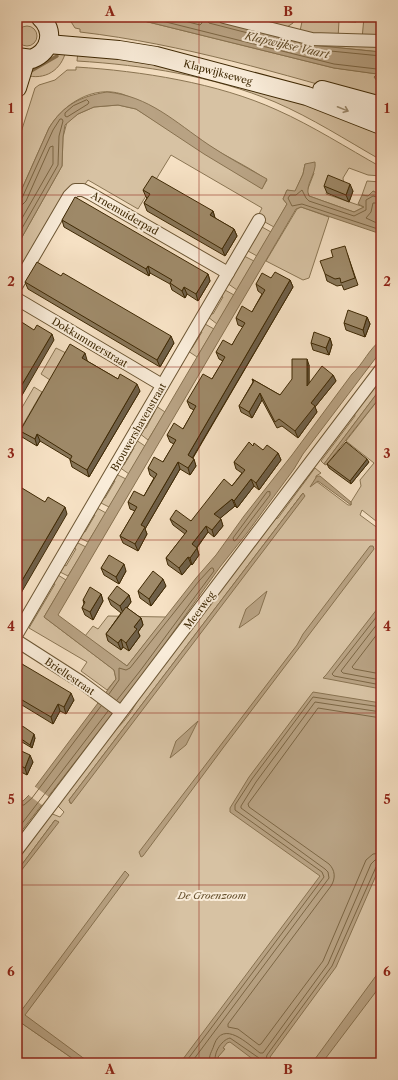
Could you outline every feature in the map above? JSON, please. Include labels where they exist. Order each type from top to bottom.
[{"type":"main road","points":[[17,88],[21,58],[37,57],[49,38],[46,23],[40,17]]},
{"type":"main road","name":"Klapwijkseweg","points":[[49,38],[155,46],[381,106]]},
{"type":"main road","name":"Klapwijkseweg","points":[[49,38],[156,56],[307,96],[381,125]]},
{"type":"street","points":[[224,17],[312,38],[381,41]]},
{"type":"street","name":"Arnemuiderpad","points":[[17,285],[69,196],[75,190],[83,190],[91,194],[228,273]]},
{"type":"street","name":"Brouwershavenstraat","points":[[17,634],[259,220]]},
{"type":"street","name":"Dokkummerstraat","points":[[17,300],[162,385]]},
{"type":"street","name":"Meerweg","points":[[17,850],[119,711],[381,369]]},
{"type":"street","name":"Briellestraat","points":[[17,641],[82,682],[119,711]]},
{"type":"green space","points":[[68,17],[128,17],[334,68],[378,74],[377,81],[381,78],[381,102],[194,52],[118,37],[80,32],[80,29],[75,28]]},
{"type":"green space","points":[[203,17],[212,17],[285,35],[381,44],[381,52],[311,45]]},
{"type":"green space","points":[[233,17],[295,17],[293,23],[287,27]]},
{"type":"green space","points":[[303,17],[356,17],[356,22],[339,21],[338,38],[300,31]]},
{"type":"green space","points":[[364,17],[381,17],[381,36],[362,39]]},
{"type":"green space","points":[[23,26],[31,26],[37,32],[37,40],[31,46],[23,46],[17,40],[17,32]]},
{"type":"green space","points":[[66,50],[61,63],[52,72],[39,76],[25,75],[27,71],[50,53]]},
{"type":"green space","points":[[78,51],[111,53],[260,86],[381,130],[381,160],[302,115],[275,102],[251,93],[227,85],[178,73],[127,65],[77,61]]},
{"type":"green space","points":[[76,67],[153,75],[230,92],[277,110],[330,137],[381,167],[381,176],[368,175],[349,168],[343,178],[344,186],[330,181],[326,194],[364,207],[354,212],[309,196],[307,191],[314,173],[305,164],[303,174],[295,192],[287,190],[283,199],[287,204],[274,227],[263,221],[265,218],[259,214],[262,208],[171,155],[138,209],[88,180],[17,278],[17,246],[62,166],[63,137],[67,122],[78,114],[94,107],[118,105],[136,109],[262,188],[267,180],[211,147],[168,118],[141,103],[122,94],[100,92],[90,94],[71,104],[55,119],[49,128],[17,200],[17,145],[35,88],[39,85],[55,80],[67,70],[76,70]]},
{"type":"green space","points":[[367,181],[381,182],[381,195],[373,191],[368,196],[362,195]]},
{"type":"green space","points":[[301,207],[329,217],[309,278],[303,280],[266,261],[297,209]]},
{"type":"green space","points":[[262,227],[271,232],[257,256],[248,251],[260,228]]},
{"type":"green space","points":[[244,256],[254,261],[237,290],[227,283]]},
{"type":"green space","points":[[225,290],[234,295],[217,324],[208,317],[210,313],[213,314],[223,297],[220,296]]},
{"type":"green space","points":[[205,324],[214,329],[197,357],[188,351],[189,347],[192,348],[202,332],[199,330]]},
{"type":"green space","points":[[56,348],[66,353],[50,380],[41,374]]},
{"type":"green space","points":[[381,376],[381,388],[324,464],[321,461],[355,416],[354,411]]},
{"type":"green space","points":[[34,387],[42,392],[17,435],[17,416]]},
{"type":"green space","name":"De Groenzoom","points":[[381,396],[381,525],[362,510],[360,515],[379,529],[377,536],[381,534],[381,1063],[85,1063],[17,1015],[17,874],[55,820],[17,871],[17,857],[50,813],[60,817],[64,812],[58,806],[58,803],[109,735],[119,727],[128,716],[140,693],[272,520],[278,518],[315,468],[321,473],[316,476],[316,481],[348,505],[351,505],[351,502],[361,486],[360,480],[374,463],[346,441]],"holes":[[[303,493],[70,803],[69,800]]]},
{"type":"green space","points":[[156,406],[165,412],[148,440],[139,433],[143,427],[146,428]]},
{"type":"green space","points":[[136,440],[145,446],[129,474],[119,467],[121,464],[124,465],[134,448],[131,446]]},
{"type":"green space","points":[[116,474],[126,479],[109,507],[101,503],[102,497],[105,498],[115,481],[112,480]]},
{"type":"green space","points":[[97,508],[106,513],[88,542],[80,538],[82,531],[85,532],[95,515],[92,513]]},
{"type":"green space","points":[[76,542],[86,547],[68,576],[60,572],[63,564],[66,566],[76,549],[73,547]]},
{"type":"green space","points":[[58,575],[66,580],[44,617],[114,670],[116,679],[107,690],[81,671],[87,662],[29,628],[55,584],[52,583]]},
{"type":"green space","points":[[108,616],[166,617],[127,666],[85,636],[93,626],[98,629]]},
{"type":"green space","points":[[17,1020],[79,1063],[17,1063]]},
{"type":"water","name":"Klapwijkse Vaart","points":[[128,17],[203,17],[311,45],[381,52],[381,78],[377,81],[374,77],[377,74],[334,68]]},
{"type":"water","points":[[107,92],[122,94],[149,104],[161,111],[216,149],[267,179],[262,189],[204,154],[136,109],[118,105],[94,107],[78,114],[65,125],[62,166],[17,246],[17,200],[49,128],[60,113],[74,103],[89,96]]},
{"type":"water","points":[[315,162],[314,171],[308,188],[309,196],[354,212],[364,207],[358,204],[362,195],[368,196],[373,191],[381,195],[381,234],[301,207],[296,209],[58,615],[127,666],[196,578],[216,555],[352,374],[381,340],[381,351],[303,454],[294,469],[220,567],[143,674],[17,837],[17,801],[23,801],[29,795],[116,679],[114,670],[44,617],[287,204],[283,199],[287,190],[295,191],[303,174],[305,164]]},
{"type":"water","points":[[381,388],[381,396],[326,465],[324,464]]},
{"type":"water","points":[[317,476],[320,476],[351,502],[351,505],[318,481],[310,487]]},
{"type":"water","points":[[303,493],[305,496],[71,804],[69,800]]},
{"type":"water","points":[[370,546],[373,546],[374,549],[141,857],[139,852],[297,645],[303,634]]},
{"type":"water","points":[[267,591],[259,614],[239,628],[246,609]]},
{"type":"water","points":[[381,604],[381,689],[323,678],[326,675]]},
{"type":"water","points":[[313,692],[381,703],[381,864],[336,967],[270,1057],[274,1063],[258,1063],[230,1042],[223,1048],[225,1049],[218,1057],[222,1063],[180,1063],[320,876],[230,812],[230,808],[249,777]]},
{"type":"water","points":[[198,721],[186,745],[170,758],[176,741]]},
{"type":"water","points":[[55,820],[59,822],[17,876],[17,871]]},
{"type":"water","points":[[125,871],[129,875],[25,1015],[90,1063],[79,1063],[17,1020],[17,1011],[21,1011]]},
{"type":"water","points":[[381,969],[381,985],[322,1063],[312,1063]]},
{"type":"pier","points":[[34,786],[49,797],[42,805],[27,794]]},
{"type":"building","points":[[328,175],[350,184],[346,195],[324,186]]},
{"type":"building","points":[[152,176],[213,211],[210,215],[234,229],[222,249],[144,203],[150,194],[143,190]]},
{"type":"building","points":[[75,197],[208,274],[196,294],[184,287],[182,291],[170,283],[172,280],[148,266],[146,269],[62,220]]},
{"type":"building","points":[[345,246],[355,278],[341,283],[340,278],[335,279],[325,274],[320,261],[333,257],[331,250]]},
{"type":"building","points":[[37,262],[61,276],[63,273],[171,336],[157,360],[25,282]]},
{"type":"building","points":[[275,272],[290,280],[188,455],[194,459],[188,468],[178,462],[141,525],[145,527],[135,544],[120,536],[137,507],[128,502],[134,491],[144,496],[157,474],[148,468],[154,457],[163,462],[176,440],[167,435],[174,423],[183,429],[196,406],[187,401],[203,374],[212,379],[225,357],[216,352],[223,340],[232,345],[245,323],[236,318],[242,306],[252,312],[265,290],[256,284],[262,273],[271,278]]},
{"type":"building","points":[[348,310],[367,317],[363,330],[344,323]]},
{"type":"building","points":[[20,321],[34,330],[37,325],[52,334],[17,393],[17,327]]},
{"type":"building","points":[[314,332],[330,338],[326,348],[311,343]]},
{"type":"building","points":[[70,344],[85,353],[82,358],[118,379],[120,374],[137,384],[87,470],[70,460],[72,456],[37,434],[35,439],[20,431]]},
{"type":"building","points":[[292,359],[307,359],[307,386],[322,366],[333,375],[311,403],[315,406],[295,431],[279,419],[275,422],[260,393],[249,412],[239,406],[254,381],[252,379],[280,395],[292,379]]},
{"type":"building","points":[[249,442],[253,446],[254,443],[263,450],[267,445],[278,453],[256,483],[251,479],[234,501],[232,499],[214,514],[221,519],[212,530],[206,526],[192,544],[197,548],[190,558],[188,557],[179,568],[166,558],[187,531],[170,519],[176,510],[191,521],[224,479],[232,486],[245,470],[234,462]]},
{"type":"building","points":[[346,442],[367,459],[350,481],[327,464]]},
{"type":"building","points":[[17,485],[45,502],[48,497],[65,507],[17,589]]},
{"type":"building","points":[[109,555],[124,564],[116,577],[101,568]]},
{"type":"building","points":[[153,571],[163,579],[149,599],[138,591]]},
{"type":"building","points":[[117,586],[129,595],[120,606],[108,598]]},
{"type":"building","points":[[90,587],[101,594],[90,612],[82,608],[85,602],[83,600]]},
{"type":"building","points":[[126,607],[141,618],[134,627],[137,629],[126,643],[121,639],[118,643],[106,634]]},
{"type":"building","points":[[17,661],[71,693],[64,707],[58,704],[51,717],[17,697]]},
{"type":"building","points":[[17,724],[34,734],[30,745],[17,736]]},
{"type":"building","points":[[17,749],[30,755],[25,768],[17,764]]},
{"type":"waterway","points":[[31,71],[57,56]]}]
